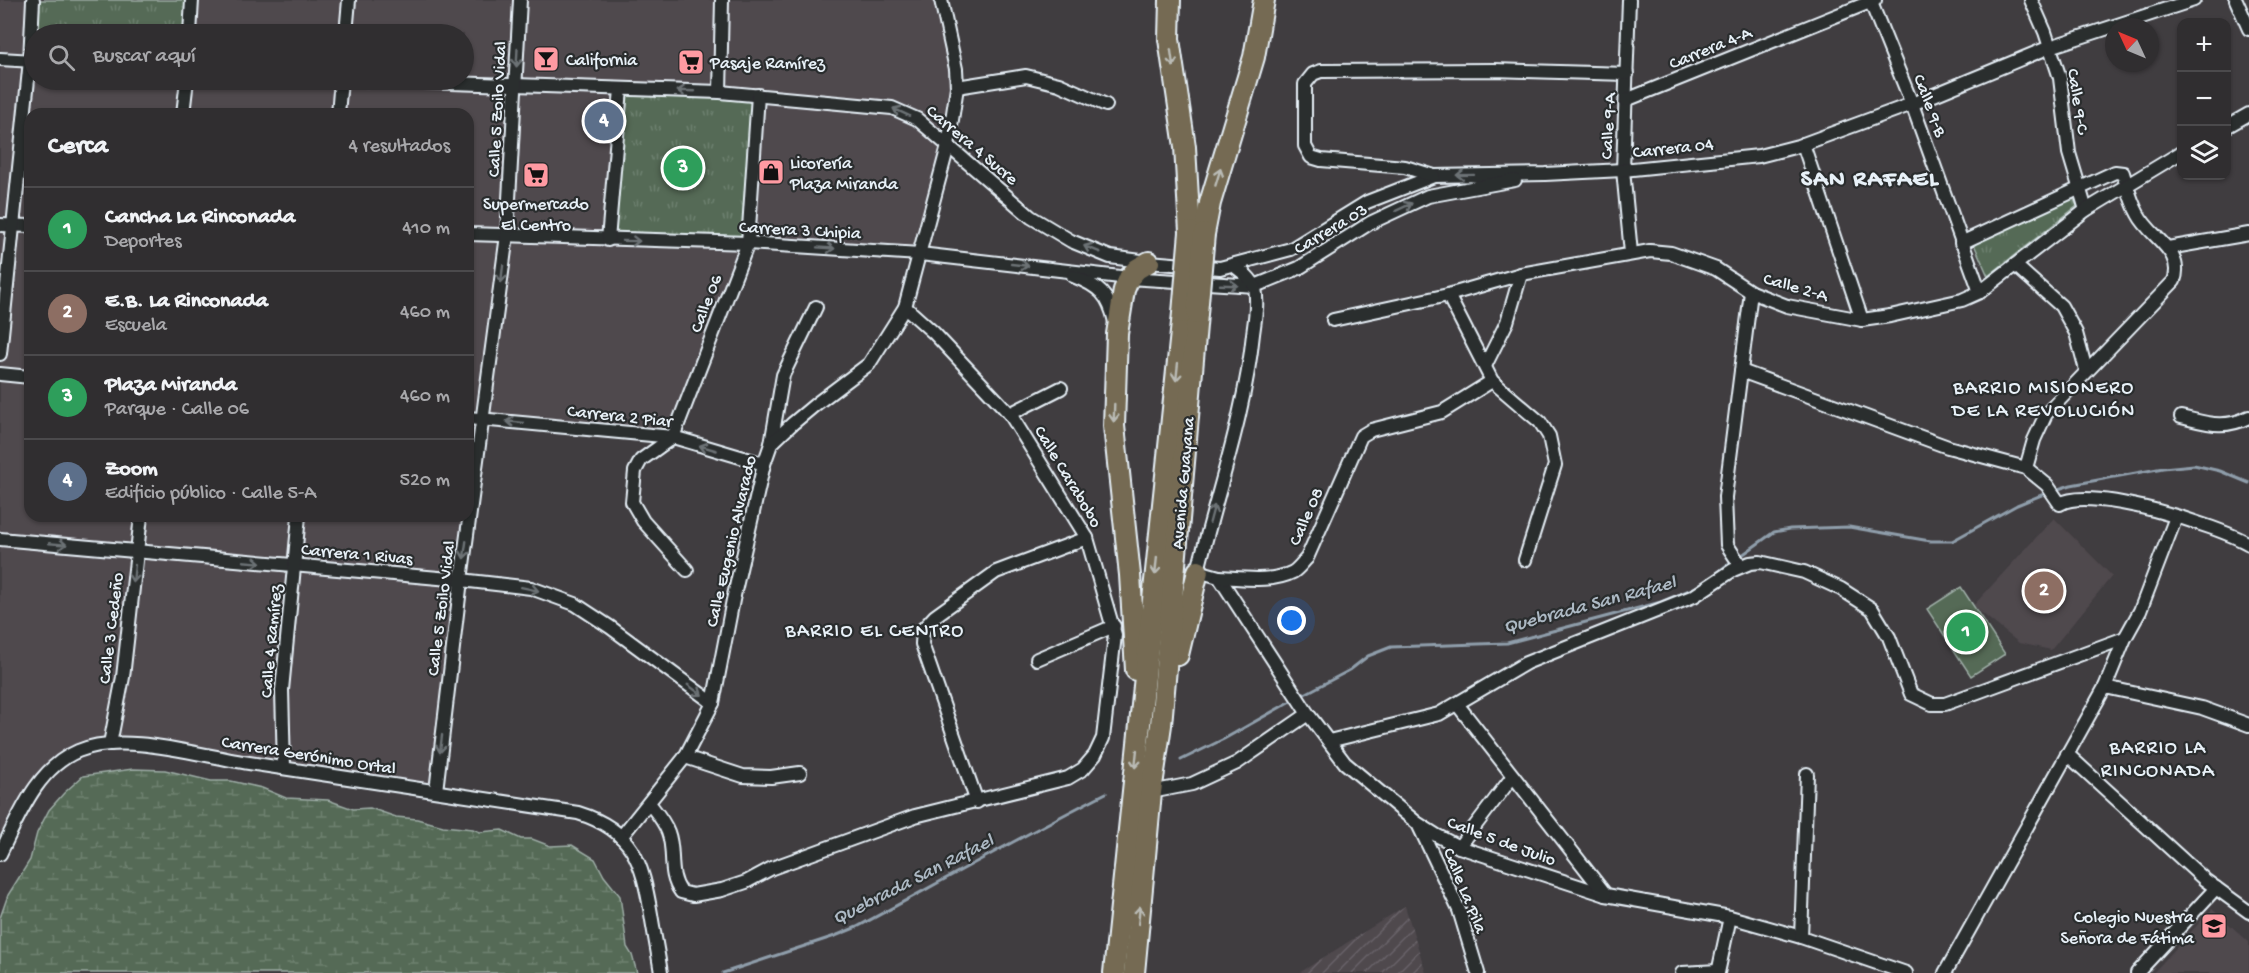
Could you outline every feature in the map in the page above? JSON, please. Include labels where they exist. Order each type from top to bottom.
[{"type":"highway","name":"Avenida Guayana","points":[[1134,973],[1151,792],[1161,725],[1197,233],[1169,39],[1170,0]]},
{"type":"highway","name":"Avenida Guayana","points":[[1197,233],[1210,203],[1254,57],[1264,0]]},
{"type":"highway","points":[[1140,724],[1130,575],[1114,426],[1117,334],[1124,290],[1129,278],[1137,269],[1149,262]]},
{"type":"highway","name":"Avenida Guayana","points":[[1114,973],[1140,724],[1190,314]]},
{"type":"highway","points":[[1161,725],[1198,571]]},
{"type":"street","points":[[33,0],[33,24]]},
{"type":"street","points":[[191,24],[192,0]]},
{"type":"street","points":[[347,24],[349,0]]},
{"type":"street","name":"Calle 5 Zoilo Vidal","points":[[474,485],[507,234],[520,0]]},
{"type":"street","points":[[720,92],[722,0]]},
{"type":"street","name":"Calle Eugenio Alvarado","points":[[621,837],[685,756],[713,703],[733,600],[764,464],[771,444],[816,404],[870,364],[905,308],[948,146],[957,87],[956,69],[941,0]]},
{"type":"street","name":"Calle 9-A","points":[[1629,0],[1623,170],[1631,254]]},
{"type":"street","name":"Calle 9-C","points":[[2031,0],[2045,32],[2060,78],[2069,153],[2086,210]]},
{"type":"street","name":"Carrera 04","points":[[1149,262],[1220,268],[1291,249],[1367,202],[1434,176],[1623,170],[1759,156],[1803,144],[1912,104],[2050,47],[2194,0]]},
{"type":"street","points":[[2236,0],[2249,29]]},
{"type":"street","name":"Carrera 4-A","points":[[1626,100],[1872,1]]},
{"type":"street","name":"Calle 9-B","points":[[1872,1],[1980,292]]},
{"type":"street","points":[[0,59],[24,60]]},
{"type":"street","points":[[1434,176],[1405,167],[1321,160],[1311,157],[1305,146],[1305,84],[1313,74],[1322,71],[1494,70],[1627,74]]},
{"type":"street","points":[[957,87],[1026,76],[1059,84],[1106,105]]},
{"type":"street","name":"Carrera 4 Sucre","points":[[474,83],[720,92],[892,108],[917,119],[1031,217],[1071,241],[1110,257],[1149,262]]},
{"type":"street","points":[[608,240],[621,89]]},
{"type":"street","points":[[25,108],[27,90]]},
{"type":"street","points":[[184,108],[186,90]]},
{"type":"street","points":[[339,108],[340,90]]},
{"type":"street","name":"Calle 06","points":[[673,437],[748,243],[758,95]]},
{"type":"street","points":[[0,354],[6,226],[24,112]]},
{"type":"street","points":[[2228,126],[2249,114]]},
{"type":"street","points":[[1803,144],[1862,320]]},
{"type":"street","name":"Calle 2-A","points":[[1333,320],[1448,295],[1521,274],[1650,251],[1671,253],[1716,269],[1751,292],[1787,306],[1862,320],[1890,316],[1962,300],[1980,292],[2086,210],[2177,154]]},
{"type":"street","points":[[1961,243],[2115,172],[2123,173],[2138,215],[2168,248],[2176,261],[2177,271],[2174,281],[2046,414],[2034,440],[2026,468]]},
{"type":"street","name":"Carrera 03","points":[[1129,278],[1255,286],[1299,268],[1370,223],[1428,196],[1545,174]]},
{"type":"street","points":[[6,226],[24,226]]},
{"type":"street","name":"Carrera 3 Chipia","points":[[474,234],[748,243],[920,254],[1129,278]]},
{"type":"street","points":[[2168,248],[2249,234]]},
{"type":"street","points":[[1219,577],[1198,571],[1251,357],[1256,305],[1255,286],[1233,265]]},
{"type":"street","points":[[2015,265],[2061,306],[2076,333],[2086,370]]},
{"type":"street","points":[[1055,269],[1088,282],[1103,293],[1112,306],[1117,334]]},
{"type":"street","points":[[1485,366],[1507,322],[1521,274]]},
{"type":"street","points":[[1739,564],[1727,545],[1725,497],[1751,292]]},
{"type":"street","points":[[1448,295],[1492,381],[1540,422],[1549,436],[1553,449],[1555,465],[1525,560]]},
{"type":"street","points":[[771,444],[783,375],[816,306]]},
{"type":"street","name":"Calle Carabobo","points":[[905,308],[934,333],[1010,414],[1087,538],[1114,626],[1114,645],[1103,738],[1095,755],[1083,769],[1068,778],[977,801]]},
{"type":"street","points":[[1741,371],[1948,447],[2026,468],[2047,485],[2060,504],[2069,500],[2129,503],[2169,513],[2249,544]]},
{"type":"street","points":[[0,374],[24,376]]},
{"type":"street","name":"Calle 08","points":[[1219,577],[1252,578],[1294,572],[1307,558],[1361,436],[1371,430],[1442,412],[1492,381]]},
{"type":"street","points":[[1010,414],[1061,388]]},
{"type":"street","points":[[2181,417],[2222,426],[2237,423],[2249,417]]},
{"type":"street","name":"Carrera 2 Piar","points":[[474,418],[673,437],[764,464]]},
{"type":"street","points":[[673,437],[641,460],[635,471],[632,502],[643,521],[687,570]]},
{"type":"street","points":[[1946,973],[2105,687],[2125,638],[2140,611],[2176,517]]},
{"type":"street","name":"Calle 3 Cedeño","points":[[110,744],[123,677],[140,522]]},
{"type":"street","name":"Calle 4 Ramírez","points":[[284,768],[282,690],[299,522]]},
{"type":"street","name":"Calle 5 Zoilo Vidal","points":[[436,791],[469,522]]},
{"type":"street","name":"Carrera 1 Rivas","points":[[0,538],[531,588],[575,604],[713,703]]},
{"type":"street","points":[[649,803],[662,820],[668,833],[674,882],[681,892],[693,895],[722,890],[746,882],[772,868],[915,816],[977,801],[922,644],[923,629],[935,616],[996,572],[1087,538]]},
{"type":"street","points":[[1329,741],[1439,714],[1526,663],[1694,596],[1739,564],[1760,562],[1804,572],[1841,589],[1872,609],[1889,637],[1911,694],[1932,704],[1945,705],[2125,638]]},
{"type":"street","name":"Calle 5 de Julio","points":[[1219,577],[1305,709],[1345,763],[1417,823],[1436,835],[1460,847],[1606,895],[1730,917],[1801,937],[1906,973]]},
{"type":"street","points":[[1037,658],[1114,626]]},
{"type":"street","points":[[2105,687],[2202,708],[2249,725]]},
{"type":"street","points":[[1457,704],[1606,895]]},
{"type":"street","points":[[1151,792],[1192,784],[1237,763],[1305,709]]},
{"type":"street","name":"Carrera Gerónimo Ortal","points":[[0,854],[33,790],[48,771],[76,751],[110,744],[130,743],[578,813],[604,823],[621,837],[634,853],[643,870],[661,973]]},
{"type":"street","points":[[2067,754],[2205,880],[2249,912]]},
{"type":"street","points":[[685,756],[743,776],[771,777],[800,773]]},
{"type":"street","points":[[1801,937],[1807,774]]},
{"type":"street","points":[[1460,847],[1513,776]]},
{"type":"street","name":"Calle La Pila","points":[[1417,823],[1459,910],[1478,973]]},
{"type":"street","points":[[2137,973],[2216,888]]},
{"type":"street","points":[[1682,973],[1718,972],[1730,917]]},
{"type":"shaded area","points":[[0,0],[941,0],[957,87],[920,254],[748,243],[673,437],[483,419],[474,490],[474,108],[24,108],[24,522],[470,522],[436,791],[110,744],[57,763],[0,854]]},
{"type":"shaded area","points":[[2054,518],[2112,576],[2051,650],[2019,643],[1973,606]]},
{"type":"shaded area","points":[[1405,906],[1426,973],[1299,973]]},
{"type":"shaded area","name":"Colegio Nuestra Señora de Fátima","points":[[2212,909],[2249,942],[2249,973],[2153,973]]},
{"type":"green space","points":[[40,0],[193,0],[190,24],[37,24]]},
{"type":"green space","points":[[624,93],[754,99],[744,239],[612,237]]},
{"type":"green space","points":[[2073,198],[2077,206],[1988,276],[1973,242]]},
{"type":"green space","points":[[1961,587],[2005,654],[1971,676],[1927,609]]},
{"type":"green space","points":[[133,769],[165,770],[211,781],[231,781],[262,788],[286,798],[328,800],[353,809],[370,808],[396,817],[417,819],[443,826],[473,829],[480,832],[502,830],[521,839],[532,839],[550,846],[572,845],[595,859],[604,876],[620,896],[627,947],[637,973],[0,973],[0,918],[8,895],[30,860],[37,833],[49,810],[83,776]]},
{"type":"waterway","name":"Quebrada San Rafael","points":[[2055,490],[2163,468],[2194,465],[2220,471],[2249,483]]},
{"type":"waterway","name":"Quebrada San Rafael","points":[[1738,558],[1774,532],[1790,529],[1849,527],[1930,541],[1952,541],[2017,505],[2049,492]]},
{"type":"waterway","name":"Quebrada San Rafael","points":[[1707,581],[1732,561]]},
{"type":"waterway","name":"Quebrada San Rafael","points":[[1301,696],[1350,670],[1368,656],[1391,647],[1507,643],[1661,602],[1699,586]]},
{"type":"waterway","name":"Quebrada San Rafael","points":[[1181,760],[1295,699]]},
{"type":"waterway","name":"Quebrada San Rafael","points":[[723,973],[857,927],[1106,793]]},
{"type":"place","name":"California","points":[[546,59]]},
{"type":"place","name":"Pasaje Ramírez","points":[[691,62]]},
{"type":"place","name":"Zoom","points":[[604,121]]},
{"type":"place","name":"Plaza Miranda","points":[[683,168]]},
{"type":"place","name":"Licorería Plaza Miranda","points":[[771,172]]},
{"type":"place","name":"Supermercado El Centro","points":[[536,175]]},
{"type":"place","name":"E.B. La Rinconada","points":[[2044,591]]},
{"type":"place","name":"Cancha La Rinconada","points":[[1966,632]]},
{"type":"place","name":"Colegio Nuestra Señora de Fátima","points":[[2214,926]]},
{"type":"district","name":"SAN RAFAEL","points":[[1870,177]]},
{"type":"district","name":"BARRIO MISIONERO DE LA REVOLUCIÓN","points":[[2044,398]]},
{"type":"district","name":"BARRIO EL CENTRO","points":[[875,629]]},
{"type":"district","name":"BARRIO LA RINCONADA","points":[[2158,758]]}]
